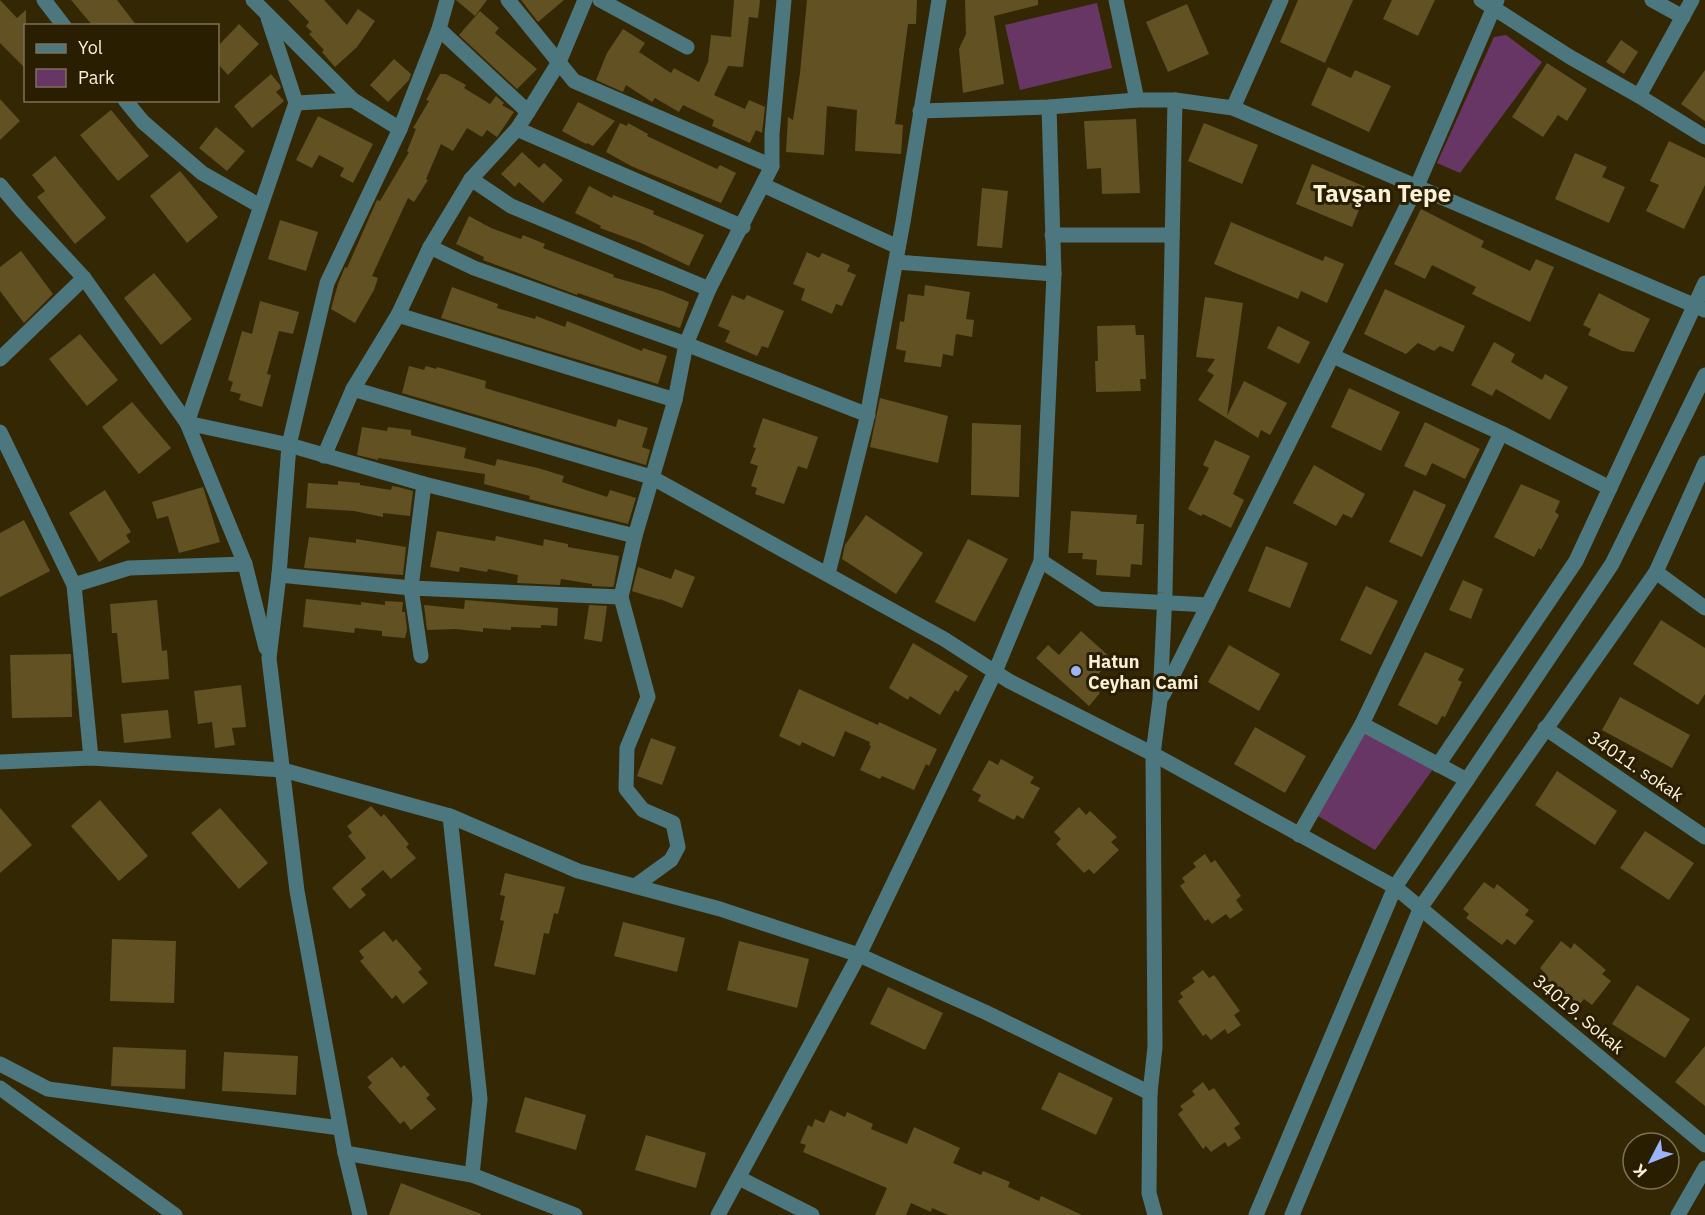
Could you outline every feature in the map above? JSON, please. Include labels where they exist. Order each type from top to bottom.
[{"type":"street","points":[[44,0],[62,24]]},
{"type":"street","points":[[253,0],[353,100],[400,129]]},
{"type":"street","points":[[269,658],[279,575],[289,445],[327,284],[400,129],[439,29],[447,0]]},
{"type":"street","points":[[508,0],[574,81],[772,166]]},
{"type":"street","points":[[324,456],[353,389],[398,315],[430,247],[471,179],[517,129],[528,112],[559,62],[585,0]]},
{"type":"street","points":[[600,0],[687,47]]},
{"type":"street","points":[[635,886],[671,860],[678,848],[673,823],[643,810],[626,789],[627,748],[648,697],[621,597],[651,477],[675,400],[686,344],[709,289],[772,166],[772,134],[784,0]]},
{"type":"street","points":[[828,574],[868,415],[939,0]]},
{"type":"street","points":[[1116,0],[1137,100]]},
{"type":"street","points":[[1233,108],[1281,0]]},
{"type":"street","points":[[1652,0],[1683,17]]},
{"type":"street","points":[[1639,96],[1692,0]]},
{"type":"street","points":[[1160,700],[1417,186],[1490,3],[1570,57],[1705,137]]},
{"type":"street","points":[[187,423],[296,103],[267,13]]},
{"type":"street","points":[[439,29],[528,112]]},
{"type":"street","points":[[296,103],[353,100]]},
{"type":"street","points":[[921,111],[1049,107],[1137,100],[1176,100],[1233,108],[1700,307]]},
{"type":"street","points":[[1155,1215],[1149,1193],[1150,1093],[1155,1047],[1153,754],[1160,700],[1164,603],[1176,100]]},
{"type":"street","points":[[127,102],[143,122],[202,173],[260,206]]},
{"type":"street","points":[[718,1215],[859,955],[995,672],[1041,561],[1054,274],[1049,107]]},
{"type":"street","points":[[517,129],[742,226]]},
{"type":"street","points":[[471,179],[511,206],[709,289]]},
{"type":"street","points":[[0,185],[84,278],[187,423],[245,564],[269,658],[297,891],[340,1128],[360,1215]]},
{"type":"street","points":[[763,185],[897,255],[1054,274]]},
{"type":"street","points":[[1053,235],[1172,235]]},
{"type":"street","points":[[430,247],[474,268],[686,344],[868,415]]},
{"type":"street","points":[[0,358],[84,278]]},
{"type":"street","points":[[1438,765],[1576,561],[1700,307],[1705,283]]},
{"type":"street","points":[[398,315],[675,400]]},
{"type":"street","points":[[1333,356],[1501,434],[1610,488]]},
{"type":"street","points":[[1256,1215],[1395,887],[1612,564],[1705,375]]},
{"type":"street","name":"34019. Sokak","points":[[353,389],[651,477],[944,639],[1009,681],[1153,754],[1395,887],[1705,1145]]},
{"type":"street","points":[[187,423],[289,445],[424,484],[635,536]]},
{"type":"street","points":[[0,432],[74,585],[91,758]]},
{"type":"street","points":[[1299,835],[1362,724],[1501,434]]},
{"type":"street","points":[[1292,1215],[1425,910],[1545,728],[1656,572],[1705,463]]},
{"type":"street","points":[[421,656],[411,588],[424,484]]},
{"type":"street","points":[[1041,561],[1100,599],[1208,606]]},
{"type":"street","points":[[74,585],[129,568],[245,564]]},
{"type":"street","points":[[1656,572],[1705,608]]},
{"type":"street","points":[[279,575],[411,588],[621,597]]},
{"type":"street","points":[[1362,724],[1467,780]]},
{"type":"street","name":"34011. sokak","points":[[1545,728],[1705,837]]},
{"type":"street","points":[[0,762],[91,758],[283,770],[450,816],[578,871],[720,909],[859,955],[985,1012],[1150,1093]]},
{"type":"street","points":[[450,816],[480,1099],[472,1175]]},
{"type":"street","points":[[0,1064],[48,1089],[340,1128]]},
{"type":"street","points":[[0,1088],[174,1215]]},
{"type":"street","points":[[345,1153],[472,1175],[575,1215]]},
{"type":"street","points":[[1684,1213],[1705,1168]]},
{"type":"street","points":[[739,1178],[812,1215]]},
{"type":"green space","points":[[1097,3],[1112,68],[1020,90],[1005,25]]},
{"type":"green space","points":[[1506,35],[1542,62],[1460,173],[1437,163],[1494,37]]},
{"type":"green space","points":[[1364,729],[1433,769],[1375,850],[1318,816]]},
{"type":"building","points":[[0,0],[17,18],[26,10],[24,67],[0,43]]},
{"type":"building","points":[[71,0],[117,0],[135,24],[91,24]]},
{"type":"building","points":[[288,0],[324,0],[347,25],[358,9],[375,21],[357,47],[335,67],[322,52],[324,50],[309,34],[312,32],[306,26],[309,22]]},
{"type":"building","points":[[456,0],[487,0],[475,16]]},
{"type":"building","points":[[521,0],[564,0],[538,22]]},
{"type":"building","points":[[734,0],[760,0],[758,18],[749,17],[743,67],[728,66],[714,95],[745,109],[749,100],[765,107],[762,133],[756,130],[750,143],[712,126],[714,120],[683,105],[679,112],[655,98],[652,102],[626,85],[623,92],[596,80],[607,53],[623,29],[645,43],[639,52],[671,73],[674,68],[699,82],[708,62],[711,35],[731,37]]},
{"type":"building","points":[[807,0],[917,0],[916,24],[908,24],[895,124],[903,125],[901,154],[855,151],[857,110],[827,106],[824,155],[786,152],[788,117],[793,120],[800,73]]},
{"type":"building","points":[[965,0],[1038,0],[1038,5],[994,16],[1004,84],[963,93],[959,49],[966,34]]},
{"type":"building","points":[[1298,0],[1353,0],[1325,63],[1280,42]]},
{"type":"building","points":[[1392,0],[1435,0],[1418,36],[1383,19]]},
{"type":"building","points":[[1187,4],[1209,54],[1168,72],[1146,22]]},
{"type":"building","points":[[480,11],[499,28],[495,33],[537,69],[517,89],[459,35]]},
{"type":"building","points":[[239,24],[259,44],[228,75],[219,65],[219,45]]},
{"type":"building","points":[[1621,40],[1638,52],[1624,74],[1606,62]]},
{"type":"building","points":[[394,59],[411,74],[409,80],[388,102],[370,85]]},
{"type":"building","points":[[1547,63],[1587,89],[1567,121],[1558,115],[1543,137],[1512,117]]},
{"type":"building","points":[[1328,67],[1351,78],[1355,70],[1391,86],[1369,132],[1311,105]]},
{"type":"building","points":[[1705,70],[1705,121],[1681,104]]},
{"type":"building","points":[[271,74],[280,85],[281,88],[276,92],[284,101],[252,128],[234,106]]},
{"type":"building","points":[[440,74],[446,74],[466,85],[464,88],[490,104],[496,96],[504,103],[502,105],[514,112],[497,137],[487,130],[482,137],[467,128],[453,151],[441,144],[426,179],[428,180],[414,202],[408,198],[372,276],[378,278],[374,290],[355,323],[331,309],[338,284],[377,200],[380,201],[409,152],[407,151],[416,129],[413,128],[429,101],[426,100]]},
{"type":"building","points":[[0,99],[20,121],[0,140]]},
{"type":"building","points":[[578,102],[615,121],[593,146],[562,131]]},
{"type":"building","points":[[111,110],[149,156],[118,181],[80,135]]},
{"type":"building","points":[[318,116],[373,144],[353,183],[340,176],[344,168],[319,155],[312,168],[296,160]]},
{"type":"building","points":[[1136,119],[1140,193],[1102,194],[1101,168],[1087,169],[1084,121]]},
{"type":"building","points":[[620,123],[627,126],[628,123],[648,134],[647,136],[717,169],[720,165],[736,173],[721,203],[631,166],[606,152]]},
{"type":"building","points":[[1204,123],[1258,145],[1242,184],[1188,161]]},
{"type":"building","points":[[216,127],[245,151],[227,171],[199,148]]},
{"type":"building","points":[[1669,141],[1705,158],[1705,185],[1684,229],[1646,211],[1659,185],[1650,181]]},
{"type":"building","points":[[522,152],[539,168],[544,163],[563,180],[543,203],[519,182],[515,187],[501,174]]},
{"type":"building","points":[[1575,153],[1607,167],[1602,177],[1625,187],[1609,223],[1555,199]]},
{"type":"building","points":[[55,156],[106,218],[75,244],[37,197],[45,191],[32,175]]},
{"type":"building","points":[[1312,164],[1368,188],[1352,227],[1296,204]]},
{"type":"building","points":[[180,171],[218,217],[187,243],[150,196]]},
{"type":"building","points":[[589,186],[612,198],[613,195],[654,211],[653,214],[704,235],[689,266],[641,243],[600,228],[601,226],[575,213]]},
{"type":"building","points":[[982,188],[1008,191],[1002,248],[977,246]]},
{"type":"building","points":[[1421,209],[1484,241],[1481,247],[1530,271],[1536,259],[1554,267],[1530,322],[1472,294],[1476,287],[1432,265],[1425,279],[1394,264]]},
{"type":"building","points":[[469,216],[491,228],[521,239],[523,235],[545,244],[543,248],[614,275],[613,277],[662,291],[689,302],[680,328],[578,293],[577,295],[483,260],[484,257],[456,244]]},
{"type":"building","points":[[280,220],[318,232],[306,271],[268,259]]},
{"type":"building","points":[[1231,222],[1323,261],[1325,256],[1344,264],[1327,303],[1301,291],[1298,299],[1214,264]]},
{"type":"building","points":[[21,251],[53,294],[24,323],[0,291],[0,267]]},
{"type":"building","points":[[807,252],[819,258],[822,253],[850,265],[847,271],[856,275],[842,306],[836,304],[832,314],[801,300],[805,289],[793,284]]},
{"type":"building","points":[[154,273],[192,319],[161,345],[124,298]]},
{"type":"building","points":[[925,285],[970,292],[966,319],[974,320],[972,337],[956,334],[953,356],[943,354],[941,367],[904,362],[906,351],[896,349],[900,321],[904,322],[908,294],[924,296]]},
{"type":"building","points":[[452,287],[498,304],[497,308],[535,319],[536,316],[565,327],[567,321],[642,351],[643,348],[667,356],[658,384],[441,318]]},
{"type":"building","points":[[1385,289],[1465,326],[1453,352],[1440,346],[1434,351],[1418,343],[1406,354],[1364,334]]},
{"type":"building","points":[[1599,293],[1650,319],[1634,352],[1622,351],[1588,335],[1591,329],[1583,325]]},
{"type":"building","points":[[732,295],[744,300],[747,295],[784,311],[768,348],[762,346],[757,356],[725,342],[730,331],[718,326]]},
{"type":"building","points":[[1205,297],[1243,303],[1227,416],[1244,381],[1287,403],[1270,435],[1261,430],[1258,438],[1198,400],[1214,375],[1207,371],[1215,359],[1196,357]]},
{"type":"building","points":[[260,301],[299,312],[293,334],[279,331],[267,374],[271,375],[262,407],[239,400],[241,394],[230,391],[233,382],[228,380],[242,331],[252,334]]},
{"type":"building","points":[[1135,325],[1136,335],[1144,335],[1146,379],[1140,379],[1141,391],[1096,392],[1097,326]]},
{"type":"building","points":[[1278,326],[1310,342],[1299,364],[1267,348]]},
{"type":"building","points":[[80,334],[118,380],[87,406],[49,359]]},
{"type":"building","points":[[1494,342],[1515,354],[1511,362],[1542,380],[1545,374],[1568,387],[1550,420],[1496,389],[1492,396],[1471,385]]},
{"type":"building","points":[[409,366],[424,370],[426,366],[436,369],[437,367],[486,381],[485,388],[616,427],[618,419],[648,428],[642,447],[650,450],[646,465],[402,393]]},
{"type":"building","points":[[1349,388],[1400,412],[1381,451],[1331,427]]},
{"type":"building","points":[[880,398],[948,416],[938,463],[870,447]]},
{"type":"building","points":[[132,402],[171,448],[139,474],[102,427]]},
{"type":"building","points":[[763,418],[818,437],[807,469],[798,466],[784,504],[755,494],[757,488],[751,486],[758,466],[750,463]]},
{"type":"building","points":[[1425,422],[1480,449],[1465,479],[1432,463],[1426,476],[1404,466]]},
{"type":"building","points":[[972,423],[1021,425],[1019,497],[971,495]]},
{"type":"building","points":[[362,427],[387,431],[388,427],[411,430],[411,435],[466,448],[464,458],[495,466],[497,459],[538,468],[564,476],[562,482],[607,497],[610,490],[636,498],[628,524],[529,499],[530,496],[484,484],[485,474],[378,458],[378,460],[357,455]]},
{"type":"building","points":[[1215,440],[1250,456],[1233,494],[1244,500],[1231,528],[1188,509],[1209,468],[1203,465]]},
{"type":"building","points":[[1314,465],[1365,494],[1352,518],[1343,514],[1336,526],[1293,503]]},
{"type":"building","points":[[338,481],[391,490],[392,486],[413,491],[410,516],[383,513],[383,517],[354,511],[306,508],[308,483],[338,485]]},
{"type":"building","points":[[1521,484],[1560,501],[1555,512],[1559,515],[1541,550],[1539,548],[1534,557],[1494,537]]},
{"type":"building","points":[[203,487],[220,542],[179,553],[168,516],[157,519],[152,502]]},
{"type":"building","points":[[105,490],[131,532],[126,535],[130,542],[99,562],[69,513]]},
{"type":"building","points":[[1414,490],[1446,505],[1422,557],[1389,542]]},
{"type":"building","points":[[1071,511],[1137,515],[1136,524],[1144,524],[1142,565],[1131,564],[1130,577],[1096,575],[1097,560],[1082,559],[1083,553],[1068,553]]},
{"type":"building","points":[[866,515],[923,553],[896,594],[842,559],[845,545]]},
{"type":"building","points":[[24,520],[50,571],[0,597],[0,533]]},
{"type":"building","points":[[437,531],[495,541],[496,536],[543,546],[544,539],[568,544],[568,547],[619,556],[614,585],[613,587],[592,586],[592,584],[561,579],[560,585],[517,583],[518,575],[488,569],[487,572],[460,567],[459,572],[430,567]]},
{"type":"building","points":[[309,537],[356,543],[356,539],[406,547],[403,575],[304,568]]},
{"type":"building","points":[[968,539],[1008,559],[975,622],[935,602]]},
{"type":"building","points":[[1266,546],[1308,563],[1290,608],[1248,591]]},
{"type":"building","points":[[638,567],[671,579],[675,569],[695,577],[682,608],[632,591]]},
{"type":"building","points":[[1463,580],[1483,589],[1471,619],[1449,610]]},
{"type":"building","points":[[1366,586],[1398,601],[1371,655],[1340,640]]},
{"type":"building","points":[[306,599],[361,605],[361,602],[385,605],[385,601],[403,602],[402,612],[405,612],[407,630],[405,638],[382,636],[382,631],[355,628],[354,633],[303,627]]},
{"type":"building","points":[[157,600],[162,651],[167,650],[169,679],[122,683],[117,633],[112,633],[110,604]]},
{"type":"building","points":[[465,600],[558,608],[557,626],[511,627],[511,630],[483,628],[483,632],[455,629],[427,630],[424,605],[464,609]]},
{"type":"building","points":[[589,605],[607,606],[602,642],[584,639]]},
{"type":"building","points":[[1661,620],[1705,648],[1705,694],[1698,705],[1633,664]]},
{"type":"building","name":"Hatun Ceyhan Cami","points":[[1081,631],[1112,659],[1090,683],[1100,693],[1089,706],[1036,658],[1048,645],[1059,655]]},
{"type":"building","points":[[913,643],[968,676],[958,692],[955,690],[940,715],[910,696],[908,700],[889,688]]},
{"type":"building","points":[[1229,645],[1280,674],[1259,711],[1208,682]]},
{"type":"building","points":[[1425,652],[1464,669],[1458,680],[1462,682],[1445,717],[1442,716],[1437,725],[1398,705]]},
{"type":"building","points":[[71,654],[72,717],[12,718],[10,655]]},
{"type":"building","points":[[241,685],[246,727],[232,728],[235,745],[215,748],[212,722],[198,724],[194,691]]},
{"type":"building","points":[[799,689],[937,749],[929,766],[926,764],[914,790],[882,776],[880,779],[860,770],[871,746],[870,742],[845,731],[834,757],[802,742],[800,746],[779,736]]},
{"type":"building","points":[[1620,697],[1690,735],[1672,768],[1602,730]]},
{"type":"building","points":[[168,710],[171,738],[124,743],[121,714]]},
{"type":"building","points":[[1255,727],[1306,756],[1285,793],[1234,764]]},
{"type":"building","points":[[651,738],[676,747],[662,785],[637,776]]},
{"type":"building","points":[[1001,759],[1034,777],[1030,783],[1040,788],[1023,819],[1017,815],[1014,820],[978,801],[981,795],[972,790],[989,760],[998,765]]},
{"type":"building","points":[[1557,771],[1617,811],[1595,845],[1535,805]]},
{"type":"building","points":[[100,800],[148,856],[119,881],[71,826]]},
{"type":"building","points":[[371,806],[381,817],[384,814],[409,844],[406,847],[416,858],[391,879],[383,870],[361,889],[366,895],[350,909],[332,888],[366,858],[348,836],[352,833],[347,826]]},
{"type":"building","points":[[1079,807],[1086,815],[1090,811],[1117,837],[1111,842],[1119,850],[1094,874],[1089,869],[1084,873],[1056,844],[1061,839],[1054,832]]},
{"type":"building","points":[[0,808],[32,845],[0,873]]},
{"type":"building","points":[[220,808],[268,863],[239,889],[191,833]]},
{"type":"building","points":[[1645,831],[1694,863],[1669,900],[1620,868]]},
{"type":"building","points":[[1205,854],[1211,863],[1215,860],[1241,896],[1236,900],[1243,910],[1230,919],[1226,914],[1212,924],[1208,919],[1205,921],[1180,886],[1185,882],[1182,878],[1196,867],[1193,863]]},
{"type":"building","points":[[505,873],[565,887],[558,914],[554,913],[549,934],[544,933],[535,975],[494,966],[504,921],[500,920],[505,896],[500,895]]},
{"type":"building","points":[[1484,882],[1494,889],[1497,884],[1529,910],[1525,915],[1534,921],[1515,945],[1507,939],[1502,945],[1466,918],[1469,914],[1463,909]]},
{"type":"building","points":[[623,922],[685,938],[677,972],[614,956]]},
{"type":"building","points":[[384,931],[393,942],[396,939],[422,969],[418,972],[428,983],[403,1004],[396,995],[392,999],[360,961],[364,958],[359,951]]},
{"type":"building","points":[[112,939],[176,941],[174,1003],[110,1001]]},
{"type":"building","points":[[739,941],[809,959],[797,1008],[727,990]]},
{"type":"building","points":[[1561,941],[1571,949],[1574,943],[1606,970],[1602,974],[1611,981],[1592,1005],[1584,999],[1579,1005],[1543,977],[1546,974],[1540,968]]},
{"type":"building","points":[[1203,970],[1209,978],[1214,975],[1240,1011],[1234,1015],[1241,1025],[1228,1034],[1225,1029],[1211,1040],[1206,1034],[1203,1036],[1178,1001],[1183,997],[1180,993],[1195,982],[1192,978]]},
{"type":"building","points":[[1637,985],[1690,1019],[1665,1058],[1612,1024]]},
{"type":"building","points":[[888,987],[943,1013],[925,1050],[870,1024]]},
{"type":"building","points":[[1705,1046],[1705,1106],[1675,1082]]},
{"type":"building","points":[[113,1047],[186,1050],[185,1089],[111,1086]]},
{"type":"building","points":[[224,1052],[298,1056],[296,1095],[222,1091]]},
{"type":"building","points":[[392,1057],[401,1068],[404,1065],[430,1095],[426,1098],[436,1109],[411,1130],[404,1121],[400,1124],[368,1087],[372,1083],[367,1077]]},
{"type":"building","points":[[1059,1072],[1113,1098],[1096,1135],[1041,1109]]},
{"type":"building","points":[[1203,1082],[1209,1091],[1214,1088],[1240,1124],[1234,1128],[1241,1138],[1228,1147],[1225,1142],[1211,1152],[1206,1146],[1203,1149],[1178,1114],[1183,1110],[1180,1106],[1195,1095],[1192,1091]]},
{"type":"building","points":[[525,1097],[586,1115],[576,1150],[515,1132]]},
{"type":"building","points":[[830,1110],[845,1117],[847,1112],[873,1124],[871,1129],[907,1144],[914,1127],[960,1148],[953,1163],[981,1175],[983,1171],[1010,1182],[1008,1187],[1039,1201],[1041,1196],[1082,1215],[948,1215],[932,1208],[931,1212],[911,1203],[906,1215],[875,1215],[887,1188],[803,1152],[806,1145],[800,1143],[808,1125],[812,1127],[815,1119],[824,1123]]},
{"type":"building","points":[[646,1135],[706,1153],[696,1188],[635,1170]]},
{"type":"building","points":[[401,1183],[481,1214],[481,1215],[389,1215]]},
{"type":"place","name":"Hatun Ceyhan Cami","points":[[1076,671]]},
{"type":"district","name":"Tavşan Tepe","points":[[1382,193]]}]
